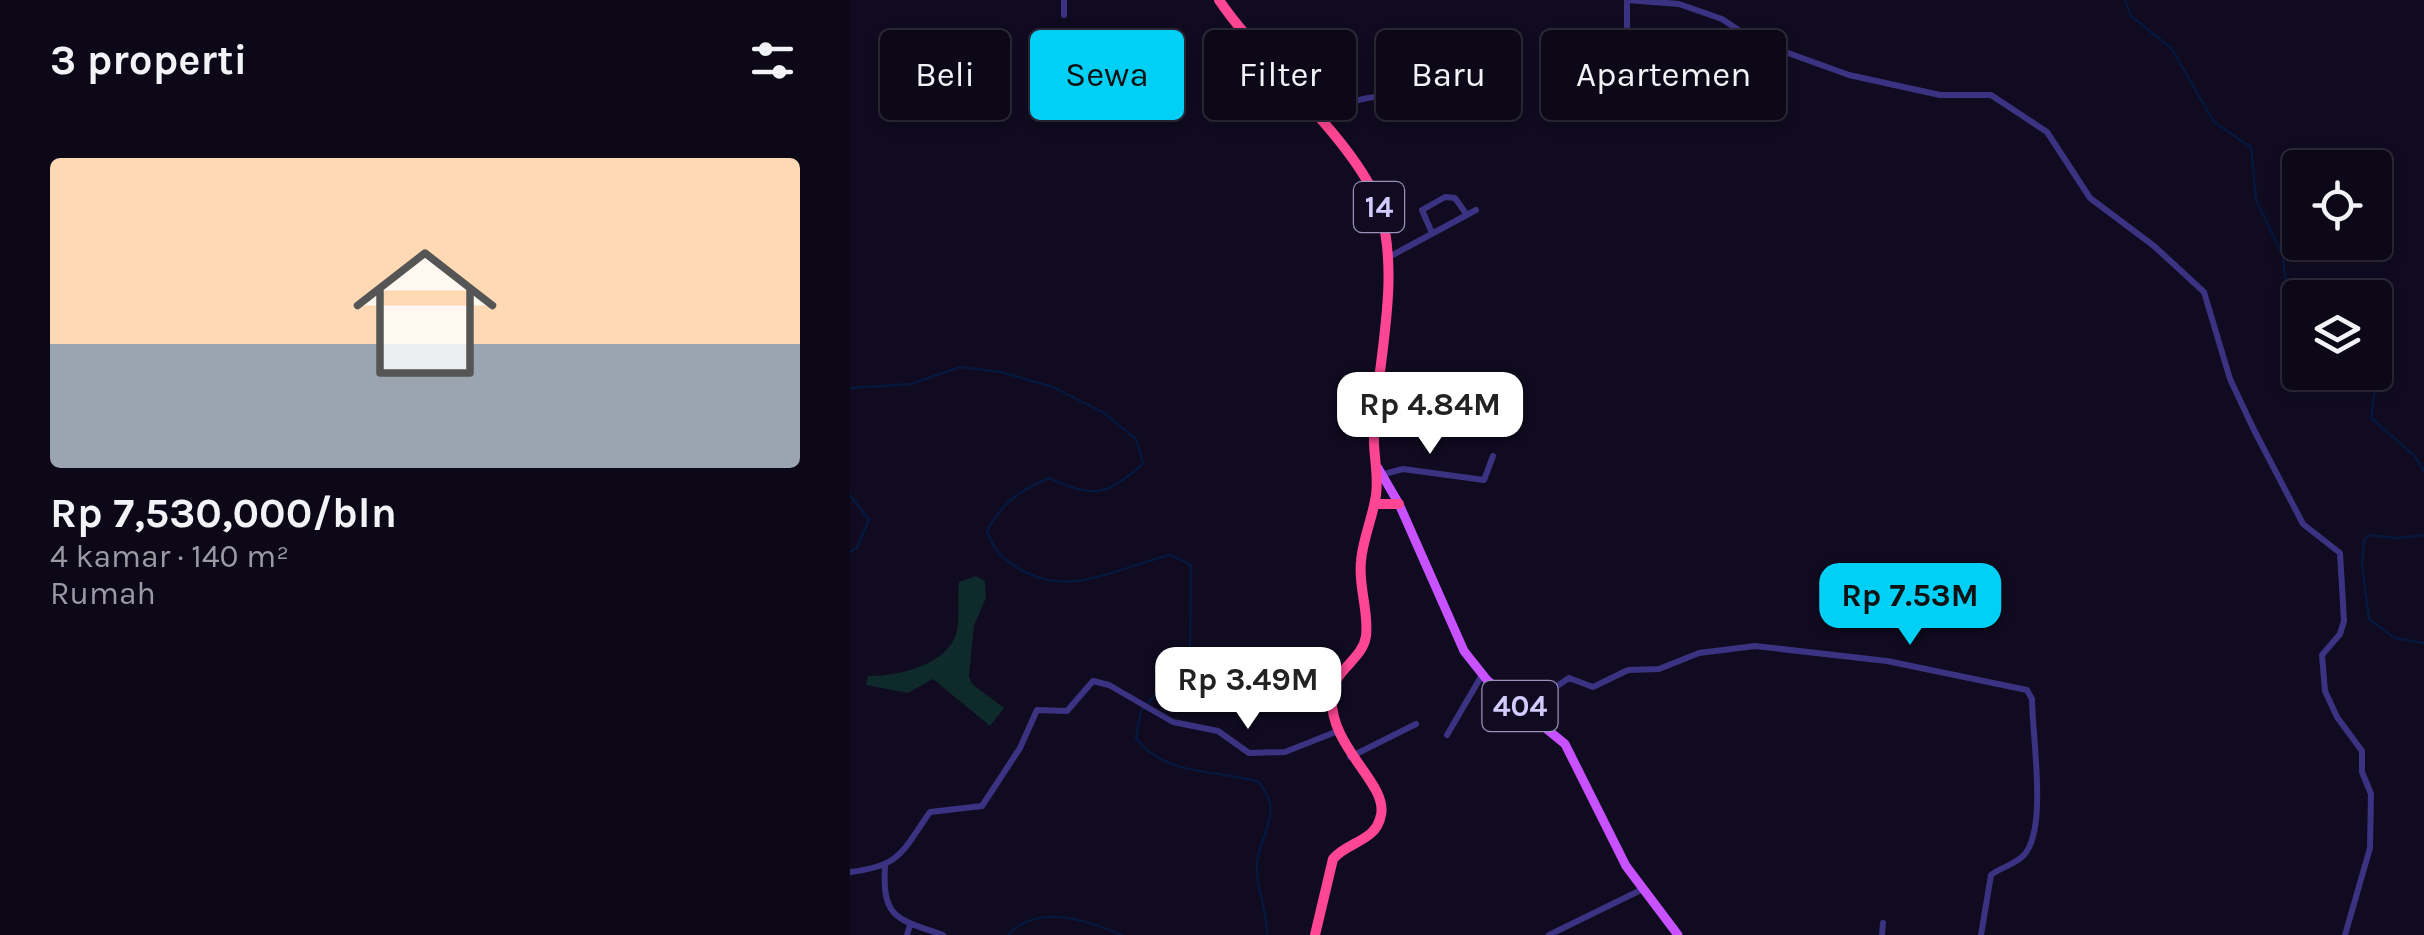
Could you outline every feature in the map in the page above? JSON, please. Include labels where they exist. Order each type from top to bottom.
[{"type":"highway","name":"14","points":[[1222,0],[1320,121],[1376,199],[1385,259],[1386,332],[1374,436],[1381,471],[1359,578],[1365,640],[1333,686],[1332,706],[1350,757],[1378,789],[1381,814],[1368,837],[1333,858],[1315,935]]},
{"type":"highway","points":[[1375,504],[1399,504]]},
{"type":"main road","name":"404","points":[[1381,471],[1450,624],[1482,674],[1565,744],[1641,890],[1678,935]]},
{"type":"street","points":[[1064,0],[1064,14]]},
{"type":"street","points":[[1628,30],[1627,0],[1680,4],[1722,19],[1745,36],[1781,52],[1865,80],[1940,96],[1995,97],[2052,136],[2069,172],[2090,198],[2154,246],[2204,292],[2226,368],[2254,430],[2303,524],[2340,553],[2344,621],[2340,634],[2322,655],[2322,678],[2334,713],[2362,751],[2372,827],[2368,858],[2351,904],[2346,935]]},
{"type":"street","points":[[1320,121],[1340,104],[1376,98]]},
{"type":"street","points":[[1432,234],[1422,210],[1445,197],[1456,198],[1467,215]]},
{"type":"street","points":[[1385,259],[1476,210]]},
{"type":"street","points":[[1381,471],[1403,469],[1484,480],[1492,456]]},
{"type":"street","points":[[1523,709],[1569,678],[1593,686],[1628,670],[1659,669],[1699,653],[1745,646],[1886,661],[2027,690],[2036,777],[2031,845],[2020,860],[1991,875],[1981,935]]},
{"type":"street","points":[[1447,735],[1482,674]]},
{"type":"street","points":[[850,872],[885,866],[906,852],[930,812],[982,806],[1011,764],[1038,710],[1066,712],[1090,683],[1098,681],[1178,723],[1218,731],[1239,748],[1256,754],[1286,752],[1339,730]]},
{"type":"street","points":[[1350,757],[1416,724]]},
{"type":"street","points":[[885,866],[888,908],[910,925],[942,935]]},
{"type":"street","points":[[1549,935],[1641,890]]},
{"type":"street","points":[[1882,935],[1883,923]]},
{"type":"street","points":[[907,935],[910,925]]},
{"type":"green space","points":[[976,576],[985,581],[986,598],[974,625],[969,676],[972,684],[1004,708],[990,726],[933,679],[908,693],[866,685],[868,676],[907,671],[944,652],[957,631],[959,582]]},
{"type":"waterway","points":[[2125,0],[2131,16],[2172,49],[2214,122],[2251,147],[2256,200],[2283,256],[2286,280]]},
{"type":"waterway","points":[[850,388],[911,384],[960,367],[1001,372],[1053,387],[1104,413],[1136,439],[1143,464],[1119,483],[1088,491],[1049,478],[1013,498],[987,531],[1008,562],[1040,578],[1096,578],[1171,555],[1191,565],[1190,655],[1141,711],[1136,738],[1148,751],[1176,766],[1259,782],[1270,803],[1257,863],[1267,935]]},
{"type":"waterway","points":[[2375,390],[2371,418],[2414,455],[2424,471]]},
{"type":"waterway","points":[[850,495],[869,520],[857,548],[850,552]]},
{"type":"waterway","points":[[2424,535],[2369,535],[2364,539],[2362,565],[2369,619],[2395,638],[2424,643]]},
{"type":"waterway","points":[[1008,935],[1033,919],[1048,917],[1078,920],[1122,935]]}]
